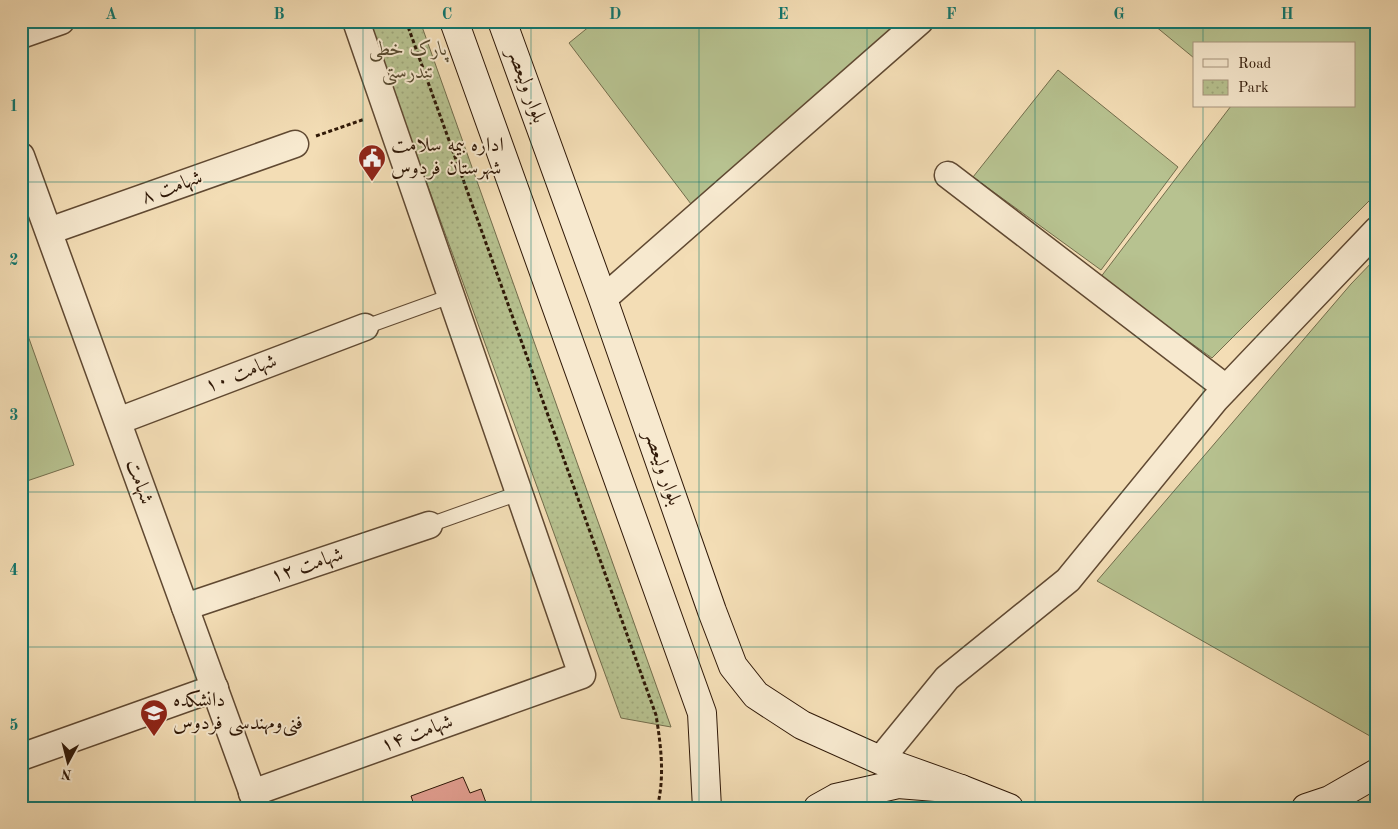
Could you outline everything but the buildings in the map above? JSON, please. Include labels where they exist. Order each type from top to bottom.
[{"type":"main road","points":[[454,21],[702,714],[707,808]]},
{"type":"main road","name":"بلوار ولیعصر","points":[[502,21],[603,299],[712,611],[734,666],[756,695],[794,720],[880,760],[1009,808]]},
{"type":"main road","points":[[1306,808],[1330,800],[1377,773]]},
{"type":"main road","points":[[818,808],[836,798],[898,784],[961,789]]},
{"type":"street","points":[[21,35],[61,21]]},
{"type":"street","points":[[356,21],[520,493]]},
{"type":"street","points":[[603,299],[920,21]]},
{"type":"street","name":"شهامت ۸","points":[[49,231],[294,144]]},
{"type":"street","name":"شهامت","points":[[21,156],[255,800]]},
{"type":"street","points":[[948,175],[1226,388]]},
{"type":"street","points":[[880,760],[947,678],[1068,580],[1214,400],[1377,230]]},
{"type":"street","name":"شهامت ۱۰","points":[[118,422],[365,327]]},
{"type":"street","name":"شهامت ۱۴","points":[[255,800],[582,675],[520,493]]},
{"type":"street","name":"شهامت ۱۲","points":[[185,606],[428,525]]},
{"type":"street","points":[[21,757],[215,688]]},
{"type":"lane","points":[[365,327],[451,296]]},
{"type":"lane","points":[[428,525],[520,493]]},
{"type":"path","points":[[406,21],[656,715],[662,777],[657,808]]},
{"type":"path","points":[[294,144],[387,111]]},
{"type":"green space","name":"پارک خطی تندرستی","points":[[368,21],[420,21],[671,727],[621,718]]},
{"type":"green space","points":[[596,21],[912,21],[694,208],[569,43]]},
{"type":"green space","points":[[1149,21],[1377,21],[1377,193],[1212,358],[1100,278],[1229,108],[1356,108],[1356,42],[1193,42],[1193,57]]},
{"type":"green space","points":[[1058,70],[1178,167],[1101,270],[973,177]]},
{"type":"green space","points":[[1377,257],[1377,740],[1097,581],[1351,284]]},
{"type":"green space","points":[[21,316],[74,465],[21,483]]},
{"type":"place","name":"اداره بیمه سلامت شهرستان فردوس","points":[[372,182]]},
{"type":"place","name":"دانشکده فنی‌ومهندسی فردوس","points":[[154,737]]}]
